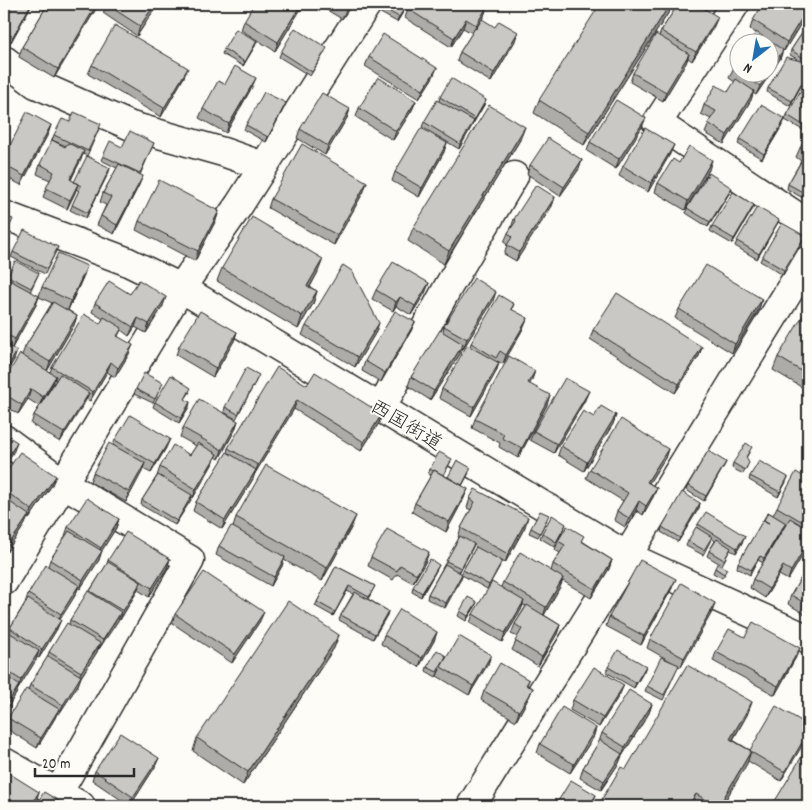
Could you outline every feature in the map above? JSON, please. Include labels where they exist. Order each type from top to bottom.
[{"type":"street","points":[[4,581],[181,288],[239,205],[367,4]]},
{"type":"street","points":[[736,4],[657,123],[808,224]]},
{"type":"street","points":[[4,60],[36,84],[131,126],[223,152],[263,166]]},
{"type":"street","points":[[381,408],[448,287],[514,176]]},
{"type":"street","name":"西国街道","points":[[4,215],[126,261],[181,288],[627,556],[808,639]]},
{"type":"street","points":[[471,806],[808,260]]},
{"type":"street","points":[[4,440],[63,483],[190,560],[69,800],[4,762]]},
{"type":"building","points":[[4,4],[31,4],[13,37],[4,31]]},
{"type":"building","points":[[48,4],[97,4],[58,69],[22,47]]},
{"type":"building","points":[[106,4],[155,4],[140,26]]},
{"type":"building","points":[[254,4],[301,4],[278,42],[244,21]]},
{"type":"building","points":[[335,4],[349,4],[346,10]]},
{"type":"building","points":[[375,4],[407,4],[399,17]]},
{"type":"building","points":[[411,4],[482,4],[487,7],[476,25],[466,19],[454,38],[408,9]]},
{"type":"building","points":[[600,4],[670,4],[589,132],[539,100]]},
{"type":"building","points":[[678,4],[697,4],[718,17],[696,52],[661,31]]},
{"type":"building","points":[[763,4],[802,4],[808,8],[787,42],[780,37],[780,32],[772,32],[753,20]]},
{"type":"building","points":[[482,19],[495,27],[499,21],[518,32],[494,73],[460,52]]},
{"type":"building","points":[[808,24],[808,61],[791,50]]},
{"type":"building","points":[[115,25],[188,68],[164,108],[92,65]]},
{"type":"building","points":[[295,28],[327,48],[312,72],[281,52]]},
{"type":"building","points":[[236,29],[257,41],[245,62],[224,49]]},
{"type":"building","points":[[383,34],[437,68],[423,90],[369,57]]},
{"type":"building","points":[[656,34],[689,54],[666,92],[633,73]]},
{"type":"building","points":[[786,57],[808,63],[808,72],[792,101],[768,88],[771,82],[780,82],[780,67]]},
{"type":"building","points":[[235,66],[256,78],[229,124],[203,109],[218,81],[225,84]]},
{"type":"building","points":[[378,77],[416,101],[396,131],[359,108]]},
{"type":"building","points":[[451,78],[486,100],[475,119],[440,97]]},
{"type":"building","points":[[808,78],[808,128],[787,115]]},
{"type":"building","points":[[734,82],[740,82],[754,91],[727,135],[708,123],[716,111],[704,105],[716,85],[728,92]]},
{"type":"building","points":[[754,82],[763,82],[760,86]]},
{"type":"building","points":[[264,92],[286,103],[268,137],[246,125]]},
{"type":"building","points":[[322,93],[350,109],[328,146],[300,129]]},
{"type":"building","points":[[437,100],[474,121],[460,144],[424,122]]},
{"type":"building","points":[[616,100],[646,118],[619,159],[590,142]]},
{"type":"building","points":[[489,105],[525,127],[449,251],[413,228]]},
{"type":"building","points":[[761,105],[785,119],[764,154],[740,139]]},
{"type":"building","points":[[27,112],[51,125],[24,176],[4,165],[4,157]]},
{"type":"building","points":[[74,112],[101,124],[88,151],[54,135],[62,119],[70,122]]},
{"type":"building","points":[[421,128],[447,143],[422,188],[395,172]]},
{"type":"building","points":[[645,128],[674,145],[651,183],[623,166]]},
{"type":"building","points":[[130,131],[154,143],[140,173],[103,156],[110,141],[122,147]]},
{"type":"building","points":[[808,135],[808,154],[800,148]]},
{"type":"building","points":[[548,138],[582,160],[564,187],[530,165]]},
{"type":"building","points":[[52,140],[65,147],[68,143],[84,151],[70,179],[78,184],[70,200],[46,188],[54,172],[40,164]]},
{"type":"building","points":[[302,144],[367,182],[337,235],[271,199]]},
{"type":"building","points":[[689,146],[712,160],[688,201],[658,183],[673,159],[679,163]]},
{"type":"building","points":[[87,156],[110,168],[88,213],[72,205],[81,186],[74,182]]},
{"type":"building","points":[[802,160],[808,164],[808,195],[788,184]]},
{"type":"building","points":[[119,164],[143,176],[117,225],[101,216],[111,197],[103,193]]},
{"type":"building","points":[[709,173],[732,188],[710,222],[687,208]]},
{"type":"building","points":[[159,180],[219,211],[198,251],[139,221]]},
{"type":"building","points":[[536,185],[555,197],[519,252],[507,245],[512,237],[508,233],[516,221],[514,219]]},
{"type":"building","points":[[733,192],[754,205],[734,239],[712,226]]},
{"type":"building","points":[[757,207],[779,220],[759,254],[737,241]]},
{"type":"building","points":[[4,216],[13,219],[4,240]]},
{"type":"building","points":[[252,217],[323,259],[307,286],[317,291],[302,316],[222,268]]},
{"type":"building","points":[[782,223],[805,236],[784,270],[762,257]]},
{"type":"building","points":[[24,230],[58,247],[47,269],[13,252]]},
{"type":"building","points":[[58,253],[87,266],[71,301],[42,287]]},
{"type":"building","points":[[15,261],[39,273],[31,288],[8,276]]},
{"type":"building","points":[[393,262],[429,283],[415,306],[400,297],[396,302],[376,290]]},
{"type":"building","points":[[343,265],[352,271],[379,323],[358,357],[306,326]]},
{"type":"building","points":[[706,265],[762,299],[735,344],[679,309]]},
{"type":"building","points":[[4,277],[39,296],[15,339],[4,333]]},
{"type":"building","points":[[474,278],[496,292],[467,339],[444,326]]},
{"type":"building","points":[[139,280],[166,297],[149,324],[138,318],[133,327],[95,303],[109,281],[130,294]]},
{"type":"building","points":[[617,293],[702,347],[679,384],[593,330]]},
{"type":"building","points":[[499,295],[514,304],[511,309],[528,318],[506,355],[500,351],[496,358],[471,343]]},
{"type":"building","points":[[53,302],[77,316],[50,362],[25,347]]},
{"type":"building","points":[[200,311],[237,332],[216,368],[179,346]]},
{"type":"building","points":[[395,311],[415,322],[385,373],[365,361]]},
{"type":"building","points":[[805,312],[808,314],[808,375],[778,357]]},
{"type":"building","points":[[84,314],[100,324],[104,317],[122,328],[117,336],[133,345],[118,368],[111,362],[93,392],[52,367]]},
{"type":"building","points":[[440,330],[463,344],[434,391],[411,377]]},
{"type":"building","points":[[4,343],[17,351],[4,373]]},
{"type":"building","points":[[467,345],[499,363],[474,407],[442,389]]},
{"type":"building","points":[[20,354],[56,376],[43,397],[31,389],[22,405],[4,394],[4,381]]},
{"type":"building","points":[[509,356],[535,371],[528,383],[550,395],[522,448],[502,438],[504,434],[475,419]]},
{"type":"building","points":[[277,367],[307,385],[315,372],[382,414],[364,442],[297,400],[258,465],[228,448]]},
{"type":"building","points":[[246,368],[259,375],[238,414],[225,407]]},
{"type":"building","points":[[144,373],[163,383],[155,399],[136,389]]},
{"type":"building","points":[[60,374],[89,393],[64,433],[34,415]]},
{"type":"building","points":[[171,375],[191,388],[185,399],[190,402],[181,418],[155,402]]},
{"type":"building","points":[[565,378],[589,391],[557,444],[534,431]]},
{"type":"building","points":[[199,399],[238,421],[222,450],[183,428]]},
{"type":"building","points":[[601,406],[616,415],[587,462],[561,446],[583,411],[594,417]]},
{"type":"building","points":[[130,415],[170,439],[155,464],[115,440]]},
{"type":"building","points":[[621,419],[668,449],[647,482],[657,488],[646,506],[639,501],[629,518],[617,511],[628,493],[590,469]]},
{"type":"building","points":[[4,434],[17,442],[4,464]]},
{"type":"building","points":[[109,443],[145,463],[129,492],[93,473]]},
{"type":"building","points":[[198,443],[217,454],[196,489],[160,467],[173,445],[190,455]]},
{"type":"building","points":[[746,443],[752,447],[746,457],[749,463],[745,470],[733,463]]},
{"type":"building","points":[[708,451],[726,462],[706,496],[688,485]]},
{"type":"building","points":[[20,452],[56,476],[32,510],[4,490],[4,475]]},
{"type":"building","points":[[227,452],[256,470],[225,520],[196,502]]},
{"type":"building","points":[[439,452],[452,459],[443,475],[430,469]]},
{"type":"building","points":[[457,460],[471,468],[462,485],[448,477]]},
{"type":"building","points":[[759,461],[788,477],[780,492],[750,476]]},
{"type":"building","points":[[266,465],[356,516],[327,568],[236,517]]},
{"type":"building","points":[[434,470],[468,489],[449,522],[415,503]]},
{"type":"building","points":[[796,472],[808,479],[808,525],[777,507]]},
{"type":"building","points":[[158,475],[192,495],[177,521],[142,500]]},
{"type":"building","points":[[475,489],[528,517],[508,554],[461,528],[475,502],[470,498]]},
{"type":"building","points":[[682,492],[700,503],[680,538],[662,527]]},
{"type":"building","points":[[4,498],[29,515],[5,550],[4,549]]},
{"type":"building","points":[[87,498],[119,519],[101,548],[68,527]]},
{"type":"building","points":[[540,511],[549,515],[540,533],[531,528]]},
{"type":"building","points":[[706,512],[745,536],[737,548],[698,524]]},
{"type":"building","points":[[768,512],[786,523],[764,558],[760,556],[751,570],[738,563],[763,520],[769,523],[764,520]]},
{"type":"building","points":[[552,515],[566,524],[556,542],[542,533]]},
{"type":"building","points":[[790,518],[808,529],[808,542],[791,571],[783,566],[769,589],[753,579]]},
{"type":"building","points":[[231,526],[285,557],[274,577],[219,546]]},
{"type":"building","points":[[567,526],[584,536],[581,541],[612,560],[595,589],[553,564],[565,545],[558,541]]},
{"type":"building","points":[[696,527],[712,537],[704,550],[688,541]]},
{"type":"building","points":[[387,529],[429,552],[417,574],[400,565],[397,571],[371,557]]},
{"type":"building","points":[[69,531],[102,551],[83,580],[50,560]]},
{"type":"building","points":[[126,532],[170,559],[152,588],[108,560]]},
{"type":"building","points":[[460,536],[474,544],[461,568],[446,561]]},
{"type":"building","points":[[717,539],[731,548],[724,560],[709,551]]},
{"type":"building","points":[[476,547],[502,561],[489,585],[463,570]]},
{"type":"building","points":[[520,552],[563,578],[546,607],[503,582]]},
{"type":"building","points":[[430,559],[439,565],[422,593],[413,587]]},
{"type":"building","points":[[640,560],[676,579],[644,636],[609,617]]},
{"type":"building","points":[[108,562],[141,582],[123,611],[90,591]]},
{"type":"building","points":[[445,564],[462,574],[446,603],[428,594]]},
{"type":"building","points":[[717,564],[727,569],[724,574],[715,568]]},
{"type":"building","points":[[46,565],[79,585],[61,614],[28,594]]},
{"type":"building","points":[[336,566],[375,586],[369,597],[349,586],[335,612],[317,602]]},
{"type":"building","points":[[808,566],[808,605],[791,595]]},
{"type":"building","points":[[204,572],[264,612],[235,654],[175,614]]},
{"type":"building","points":[[492,582],[524,601],[505,633],[473,614]]},
{"type":"building","points":[[681,583],[715,603],[684,658],[650,639]]},
{"type":"building","points":[[88,591],[121,612],[103,640],[70,620]]},
{"type":"building","points":[[355,592],[388,611],[375,634],[341,615]]},
{"type":"building","points":[[468,597],[477,602],[468,616],[460,611]]},
{"type":"building","points":[[28,599],[61,620],[42,649],[10,628]]},
{"type":"building","points":[[288,601],[339,635],[248,772],[197,738]]},
{"type":"building","points":[[527,605],[560,625],[542,657],[515,641],[522,629],[515,624]]},
{"type":"building","points":[[400,609],[437,632],[422,658],[384,635]]},
{"type":"building","points":[[753,622],[800,648],[778,686],[716,652],[729,629],[745,637]]},
{"type":"building","points":[[67,623],[100,643],[81,672],[49,652]]},
{"type":"building","points":[[7,631],[39,651],[21,680],[4,669],[4,636]]},
{"type":"building","points":[[459,636],[491,655],[473,686],[441,667]]},
{"type":"building","points":[[437,650],[446,656],[437,672],[427,667]]},
{"type":"building","points":[[618,650],[646,666],[636,683],[608,667]]},
{"type":"building","points":[[48,656],[81,676],[63,705],[30,685]]},
{"type":"building","points":[[661,657],[679,665],[664,695],[647,686]]},
{"type":"building","points":[[500,663],[529,680],[526,685],[533,688],[519,711],[484,691]]},
{"type":"building","points":[[687,665],[752,702],[730,739],[751,751],[719,806],[696,794],[688,806],[598,806],[621,767],[626,769]]},
{"type":"building","points":[[594,667],[624,685],[603,718],[573,700]]},
{"type":"building","points":[[4,675],[19,685],[4,709]]},
{"type":"building","points":[[26,689],[59,709],[41,738],[8,718]]},
{"type":"building","points":[[629,690],[652,704],[625,747],[602,733]]},
{"type":"building","points":[[776,706],[808,725],[808,732],[785,772],[750,750]]},
{"type":"building","points":[[562,707],[596,728],[574,764],[540,744]]},
{"type":"building","points":[[120,733],[159,758],[133,797],[95,771]]},
{"type":"building","points":[[600,740],[622,754],[604,781],[583,768]]},
{"type":"building","points":[[808,746],[808,806],[772,806]]},
{"type":"building","points":[[7,772],[39,792],[30,806],[4,806],[4,777]]},
{"type":"building","points":[[571,780],[596,795],[589,806],[555,806]]},
{"type":"building","points":[[44,792],[67,806],[35,806]]}]
